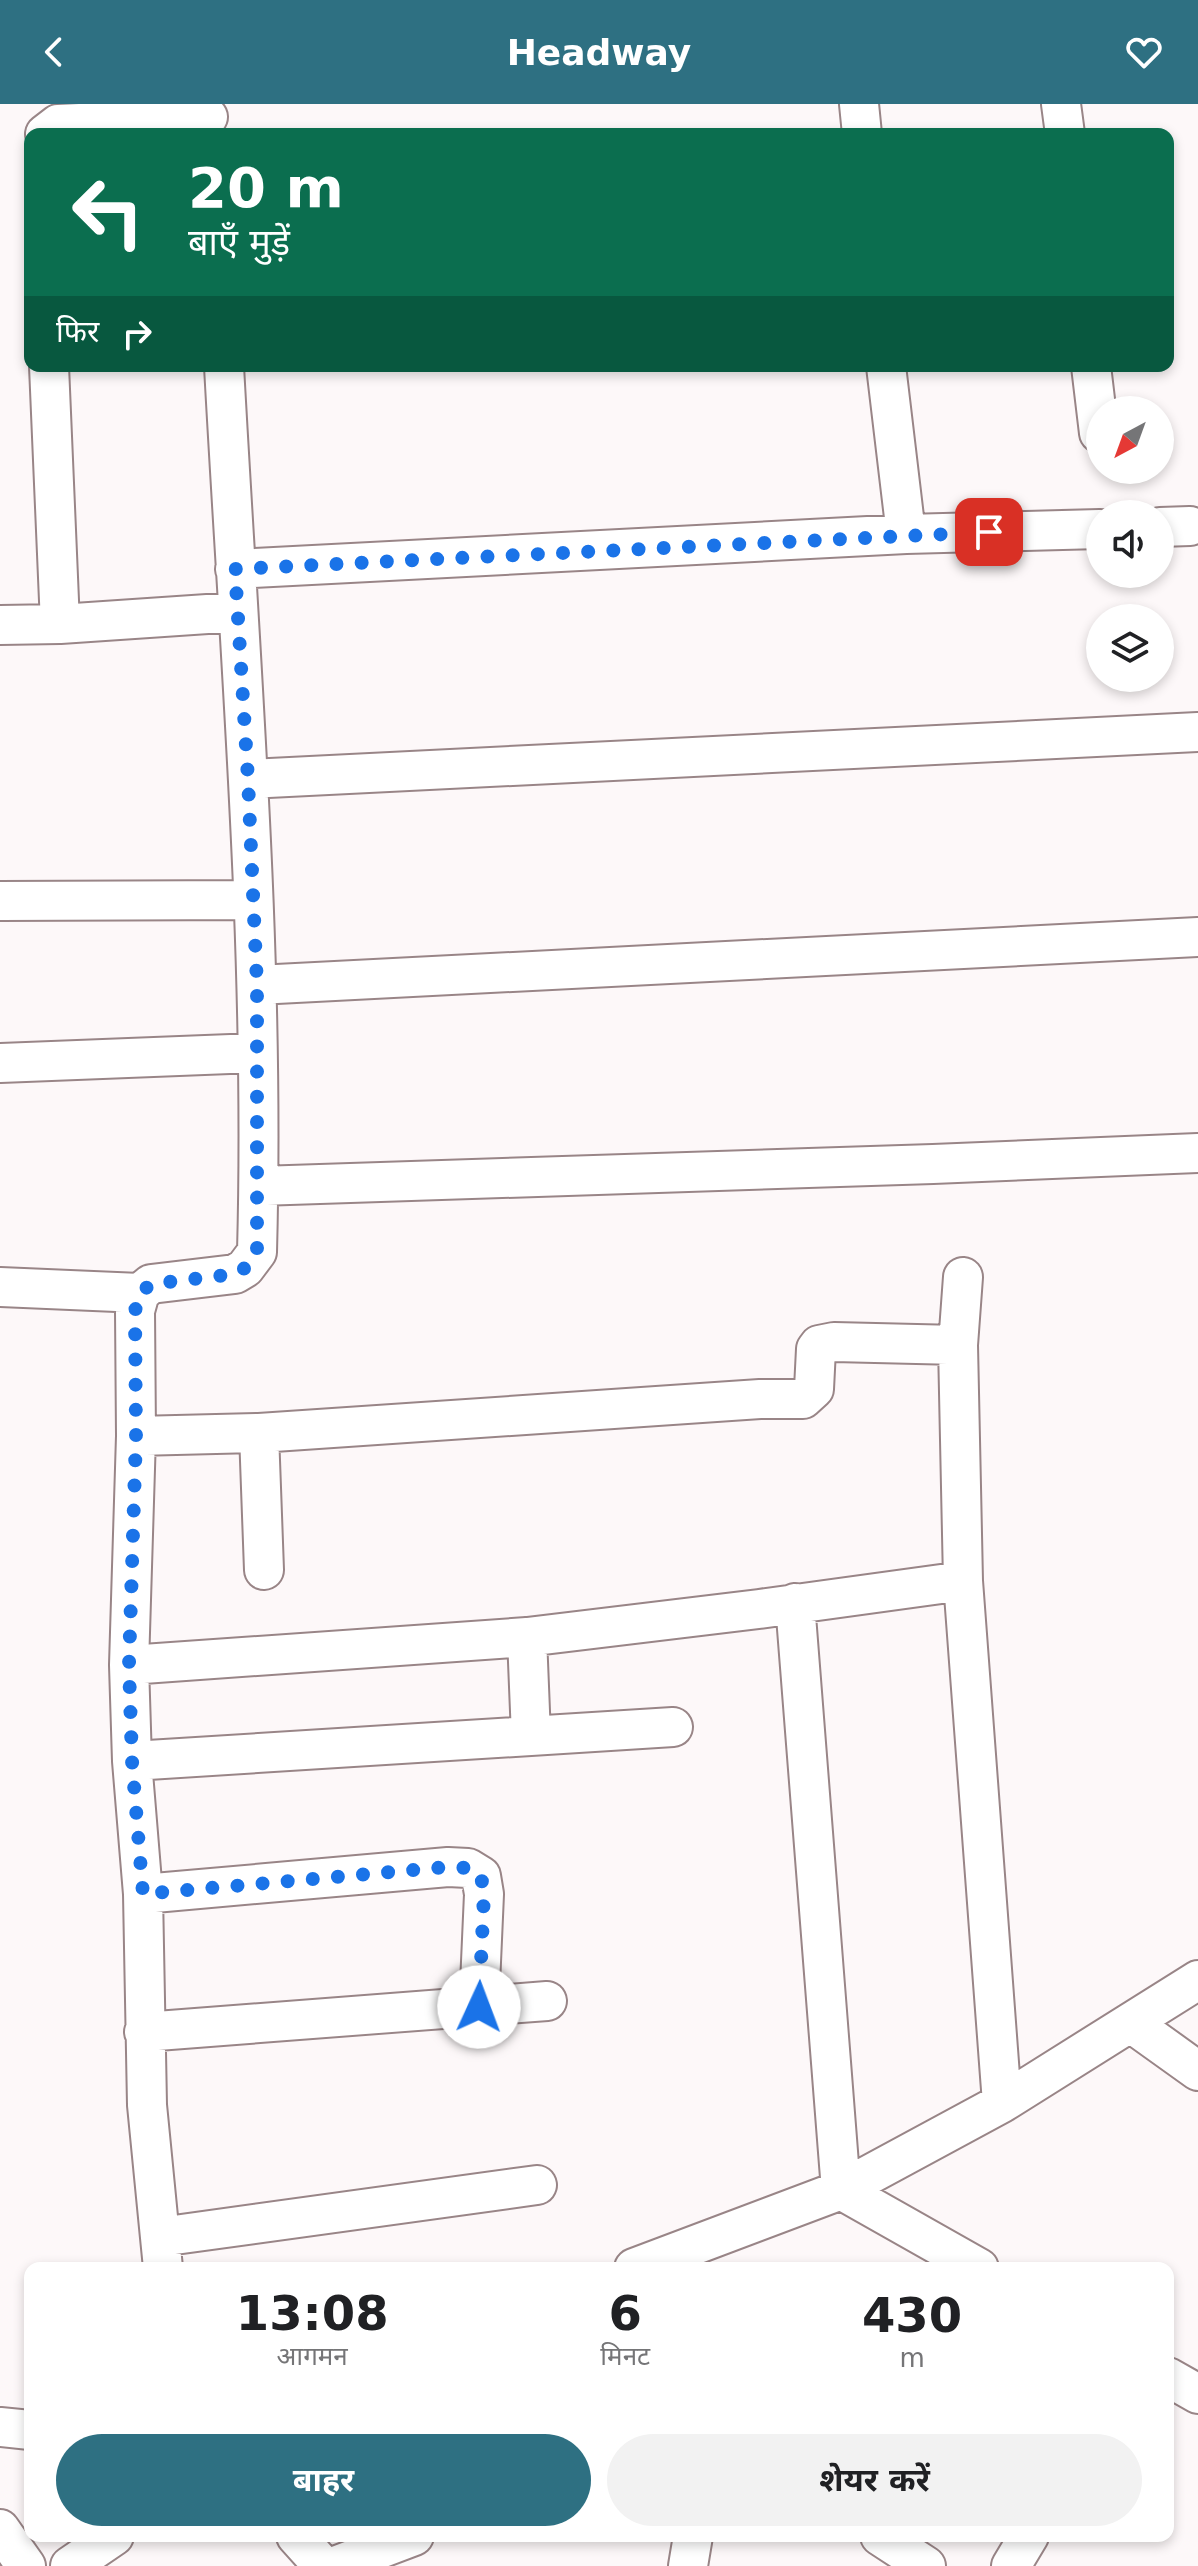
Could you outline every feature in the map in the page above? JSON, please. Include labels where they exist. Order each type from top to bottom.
[{"type":"street","points":[[859,104],[861,128]]},
{"type":"street","points":[[1061,104],[1064,128]]},
{"type":"street","points":[[53,128],[58,124],[208,118]]},
{"type":"street","points":[[49,372],[60,624]]},
{"type":"street","points":[[224,372],[257,985],[257,1252],[245,1268],[235,1274],[151,1284],[140,1293],[135,1311],[136,1436],[129,1665],[132,1761],[143,1894],[147,2105],[162,2252],[537,2185]]},
{"type":"street","points":[[887,372],[906,534]]},
{"type":"street","points":[[1092,372],[1095,396]]},
{"type":"street","points":[[235,569],[906,534],[1086,529]]},
{"type":"street","points":[[0,625],[237,612]]},
{"type":"street","points":[[248,779],[1198,732]]},
{"type":"street","points":[[0,901],[252,900]]},
{"type":"street","points":[[257,985],[1198,937]]},
{"type":"street","points":[[0,1063],[257,1053]]},
{"type":"street","points":[[259,1186],[1198,1153]]},
{"type":"street","points":[[963,1277],[958,1345],[963,1581],[1002,2103]]},
{"type":"street","points":[[0,1287],[140,1293]]},
{"type":"street","points":[[136,1436],[259,1433],[760,1399],[803,1399],[814,1389],[816,1349],[819,1345],[834,1342],[958,1345]]},
{"type":"street","points":[[259,1433],[264,1570]]},
{"type":"street","points":[[129,1665],[527,1637],[963,1581]]},
{"type":"street","points":[[795,1603],[841,2190]]},
{"type":"street","points":[[527,1637],[531,1736]]},
{"type":"street","points":[[132,1761],[673,1727]]},
{"type":"street","points":[[143,1894],[448,1867],[468,1868],[481,1876],[484,1894],[479,2007]]},
{"type":"street","points":[[650,2262],[841,2190],[1002,2103],[1198,1980]]},
{"type":"street","points":[[144,2032],[547,2001]]},
{"type":"street","points":[[1131,2023],[1198,2071]]},
{"type":"street","points":[[841,2190],[968,2262]]},
{"type":"street","points":[[1174,2380],[1198,2394]]},
{"type":"street","points":[[0,2427],[24,2429]]},
{"type":"street","points":[[0,2529],[26,2566]]},
{"type":"street","points":[[70,2566],[105,2542]]},
{"type":"street","points":[[301,2542],[323,2566]]},
{"type":"street","points":[[335,2566],[398,2542]]},
{"type":"street","points":[[688,2566],[692,2542]]},
{"type":"street","points":[[889,2542],[926,2566]]},
{"type":"street","points":[[1011,2566],[1025,2542]]},
{"type":"route","points":[[479,2007],[484,1894],[481,1876],[468,1868],[448,1867],[143,1894],[132,1761],[129,1665],[136,1436],[135,1311],[140,1293],[151,1284],[235,1274],[245,1268],[257,1252],[257,985],[235,569],[989,532]]}]
